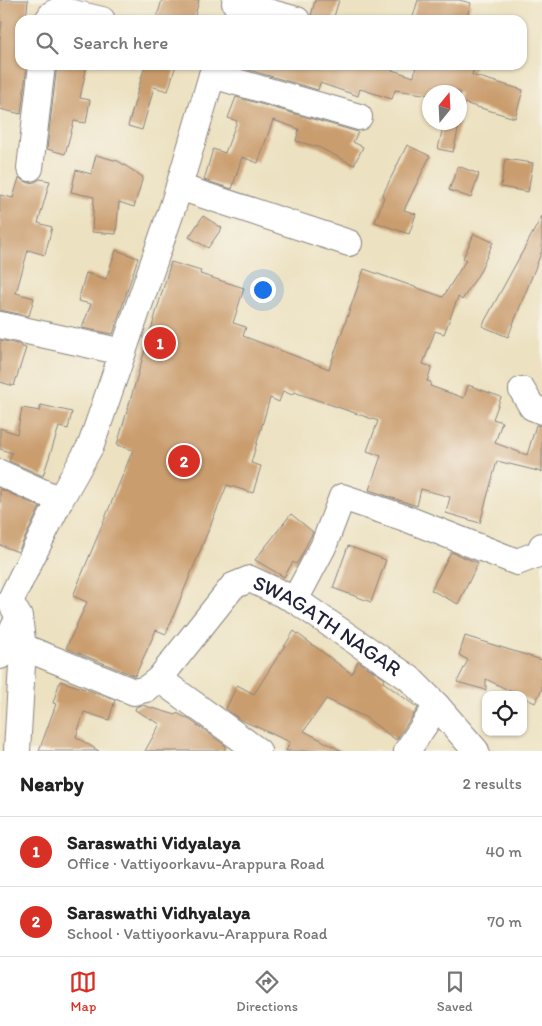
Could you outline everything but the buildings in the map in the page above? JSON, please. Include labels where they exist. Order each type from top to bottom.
[{"type":"street","points":[[234,8],[271,15]]},
{"type":"street","points":[[51,15],[60,10],[81,15]]},
{"type":"street","points":[[30,168],[41,70]]},
{"type":"street","points":[[17,751],[10,608],[60,500],[91,445],[179,187],[213,70],[359,117]]},
{"type":"street","points":[[179,187],[349,243]]},
{"type":"street","points":[[0,325],[123,352]]},
{"type":"street","points":[[522,390],[532,407],[542,411]]},
{"type":"street","points":[[0,473],[60,500]]},
{"type":"street","points":[[295,600],[323,547],[342,497],[405,518],[517,562],[538,554],[542,546]]},
{"type":"street","name":"SWAGATH NAGAR","points":[[12,651],[134,692],[146,689],[159,679],[233,586],[250,579],[295,600],[409,678],[437,706],[476,751]]},
{"type":"street","points":[[159,679],[258,751]]},
{"type":"street","points":[[407,751],[437,706]]},
{"type":"place","name":"Saraswathi Vidyalaya","points":[[160,343]]},
{"type":"place","name":"Saraswathi Vidhyalaya","points":[[184,461]]}]
